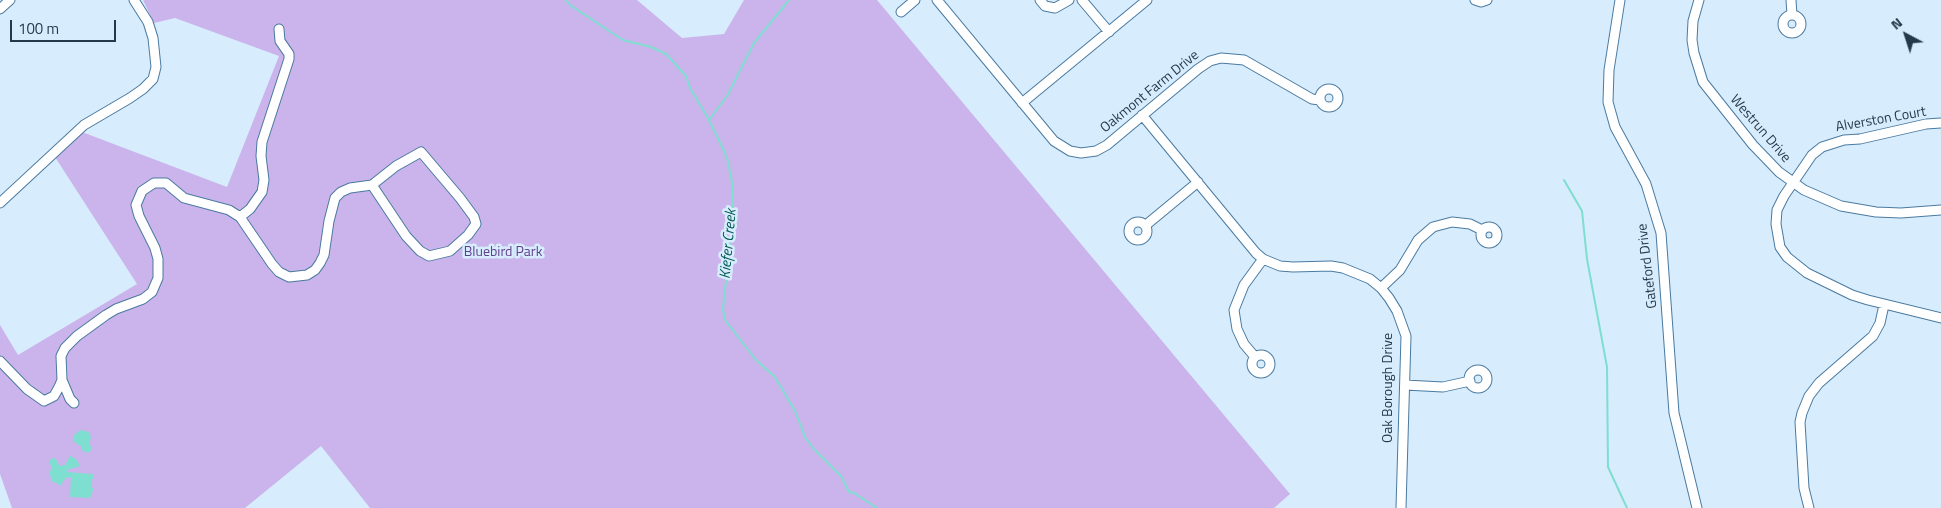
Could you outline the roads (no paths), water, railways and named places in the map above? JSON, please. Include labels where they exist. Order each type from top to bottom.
[{"type":"street","points":[[0,9],[10,0]]},
{"type":"street","points":[[0,203],[84,125],[130,98],[153,79],[156,67],[153,38],[148,22],[134,0]]},
{"type":"street","points":[[901,12],[916,0]]},
{"type":"street","name":"Oakmont Farm Drive","points":[[937,0],[1054,141],[1070,151],[1081,153],[1096,151],[1107,145],[1198,69],[1222,58],[1244,60],[1312,99],[1320,100]]},
{"type":"street","points":[[1040,0],[1045,6],[1055,8],[1068,0]]},
{"type":"street","points":[[1082,0],[1109,32]]},
{"type":"street","points":[[1022,103],[1147,0]]},
{"type":"street","points":[[1476,0],[1481,2],[1487,0]]},
{"type":"street","name":"Gateford Drive","points":[[1620,0],[1609,70],[1608,102],[1615,127],[1646,184],[1661,234],[1674,413],[1696,508]]},
{"type":"street","name":"Westrun Drive","points":[[1699,0],[1693,21],[1692,40],[1694,54],[1703,82],[1753,145],[1778,172],[1793,183],[1834,203],[1858,210],[1901,213],[1941,210]]},
{"type":"street","points":[[1791,0],[1792,15]]},
{"type":"street","points":[[240,217],[250,209],[262,192],[264,180],[261,156],[262,142],[289,59],[289,54],[280,40],[279,29]]},
{"type":"street","points":[[1142,115],[1263,259],[1244,285],[1234,310],[1237,329],[1244,344],[1255,356]]},
{"type":"street","name":"Alverston Court","points":[[1941,123],[1926,124],[1860,140],[1844,140],[1822,147],[1812,155],[1793,183],[1777,210],[1776,224],[1780,247],[1797,266],[1852,295],[1884,306],[1941,318]]},
{"type":"street","points":[[74,403],[70,399],[62,380],[60,362],[62,351],[77,336],[116,308],[143,299],[152,292],[158,278],[158,259],[155,248],[139,216],[136,205],[142,191],[154,183],[166,183],[184,198],[228,210],[240,217],[264,254],[279,272],[289,277],[307,275],[315,270],[324,255],[329,221],[335,198],[341,192],[350,188],[372,185],[396,166],[421,152],[460,198],[474,217],[476,224],[468,235],[450,251],[429,256],[420,251],[406,236],[372,185]]},
{"type":"street","points":[[1146,225],[1198,182]]},
{"type":"street","points":[[1381,288],[1400,270],[1418,240],[1433,227],[1458,222],[1470,224],[1482,230]]},
{"type":"street","name":"Oak Borough Drive","points":[[1263,259],[1280,266],[1331,266],[1343,268],[1363,276],[1381,288],[1397,311],[1406,336],[1401,508]]},
{"type":"street","points":[[1809,508],[1804,488],[1800,422],[1802,413],[1809,396],[1818,383],[1873,336],[1880,323],[1884,306]]},
{"type":"street","points":[[0,361],[27,388],[44,401],[54,396],[62,380]]},
{"type":"street","points":[[1405,385],[1443,387],[1470,381]]},
{"type":"waterway","name":"Kiefer Creek","points":[[566,0],[570,5],[623,40],[651,47],[666,54],[686,76],[690,88],[709,120],[724,151],[733,187],[733,226],[723,310],[725,320],[756,360],[775,377],[795,411],[805,437],[814,449],[841,476],[849,492],[854,493],[877,508]]},
{"type":"waterway","points":[[709,120],[727,96],[754,43],[789,0]]},
{"type":"waterway","points":[[1564,180],[1582,211],[1587,259],[1607,367],[1608,467],[1627,508]]},
{"type":"park label","name":"Bluebird Park","points":[[503,253]]}]
